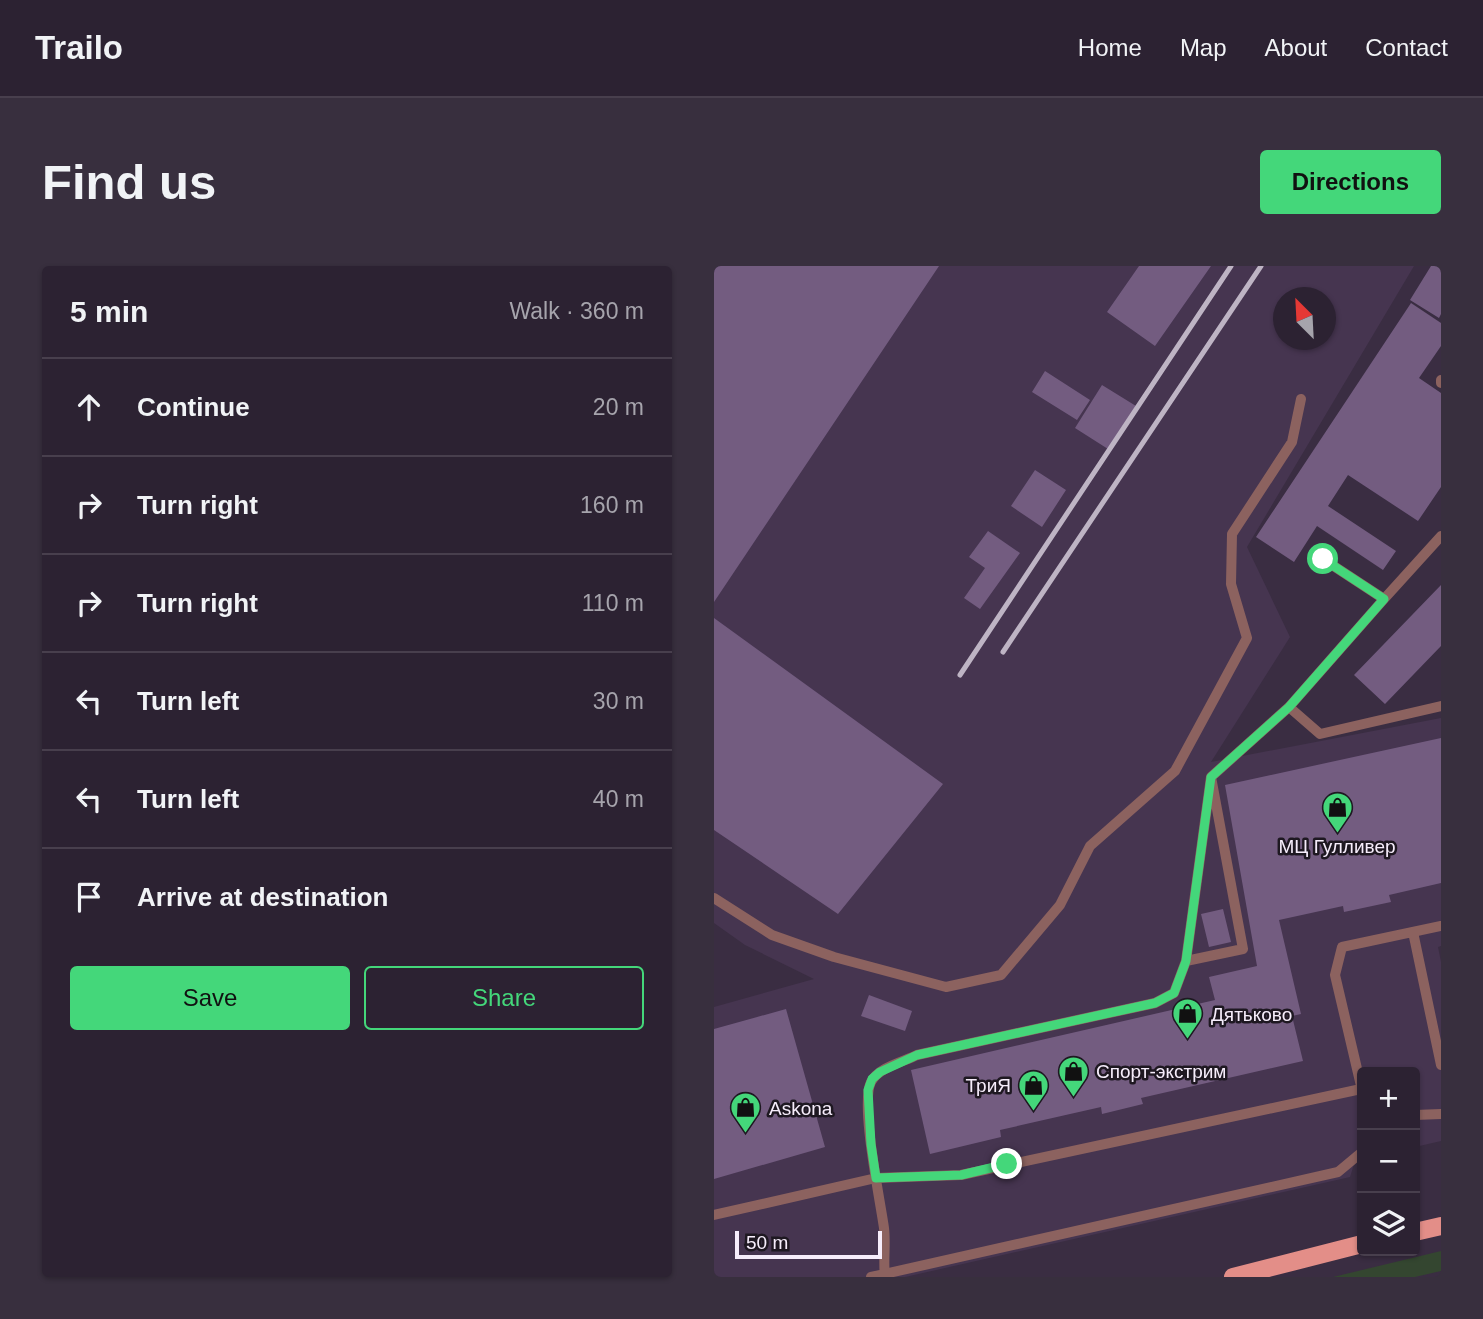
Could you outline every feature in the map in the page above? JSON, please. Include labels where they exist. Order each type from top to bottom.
[{"type":"main road","points":[[1420,1231],[1441,1226]]},
{"type":"main road","points":[[1233,1277],[1357,1245]]},
{"type":"lane","points":[[714,898],[772,935],[834,957],[946,986],[1001,975],[1060,905],[1090,846],[1175,771],[1247,638],[1231,584],[1232,534],[1292,442],[1301,399]]},
{"type":"lane","points":[[885,1275],[884,1231],[871,1144],[868,1090],[872,1079],[880,1072],[917,1055],[1155,1003],[1174,993],[1186,961],[1211,777],[1289,707],[1441,536]]},
{"type":"lane","points":[[1323,559],[1384,599]]},
{"type":"lane","points":[[1289,707],[1320,734],[1441,706]]},
{"type":"lane","points":[[1186,961],[1243,949],[1211,777]]},
{"type":"lane","points":[[1357,1068],[1335,975],[1342,947],[1441,926]]},
{"type":"lane","points":[[1413,932],[1441,1065]]},
{"type":"lane","points":[[714,1215],[876,1178],[961,1175],[1357,1090]]},
{"type":"lane","points":[[1420,1115],[1441,1114]]},
{"type":"lane","points":[[872,1277],[1338,1171],[1357,1157]]},
{"type":"shaded area","points":[[714,266],[1414,266],[1247,547],[1290,637],[1211,762],[1441,718],[1441,946],[1438,947],[1441,962],[1441,1141],[1420,1146],[1420,1067],[1357,1067],[1357,1161],[1350,1177],[905,1277],[714,1277],[714,1007],[814,979],[745,945],[714,923]]},
{"type":"green space","points":[[1441,1251],[1441,1271],[1415,1277],[1333,1277]]},
{"type":"building","points":[[714,266],[939,266],[714,602]]},
{"type":"building","points":[[1139,266],[1211,266],[1155,346],[1107,312]]},
{"type":"building","points":[[1431,266],[1441,266],[1439,318],[1410,300]]},
{"type":"building","points":[[1411,303],[1441,323],[1441,346],[1419,378],[1441,393],[1441,487],[1418,521],[1348,475],[1328,506],[1396,551],[1383,570],[1317,526],[1294,562],[1256,537]]},
{"type":"building","points":[[1045,371],[1090,400],[1077,420],[1032,392]]},
{"type":"building","points":[[1102,385],[1136,406],[1108,449],[1075,428]]},
{"type":"building","points":[[1035,470],[1066,490],[1042,527],[1011,506]]},
{"type":"building","points":[[988,531],[1020,553],[980,609],[964,598],[985,568],[969,557]]},
{"type":"building","points":[[1441,585],[1441,646],[1385,704],[1354,675]]},
{"type":"building","points":[[714,618],[943,784],[838,914],[714,830]]},
{"type":"building","points":[[1441,738],[1441,883],[1389,895],[1391,902],[1344,912],[1343,906],[1279,920],[1301,1014],[1292,1016],[1303,1061],[1141,1098],[1143,1104],[1102,1114],[1101,1107],[1000,1130],[1001,1137],[930,1154],[911,1070],[1215,1000],[1209,977],[1257,966],[1225,785]]},
{"type":"building","points":[[1223,909],[1231,942],[1209,947],[1201,914]]},
{"type":"building","points":[[869,995],[912,1011],[905,1031],[861,1016]]},
{"type":"building","points":[[786,1009],[825,1147],[714,1179],[714,1029]]},
{"type":"railway","points":[[960,675],[1231,266]]},
{"type":"railway","points":[[1003,652],[1261,266]]},
{"type":"place","name":"МЦ Гулливер","points":[[1337,834]]},
{"type":"place","name":"Дятьково","points":[[1188,1041]]},
{"type":"place","name":"Спорт-экстрим","points":[[1073,1098]]},
{"type":"place","name":"ТриЯ","points":[[1034,1112]]},
{"type":"place","name":"Askona","points":[[746,1135]]},
{"type":"route","points":[[1007,1164],[961,1175],[876,1178],[868,1090],[872,1079],[880,1072],[917,1055],[1155,1003],[1174,993],[1186,961],[1211,777],[1289,707],[1384,599],[1323,559]]}]
